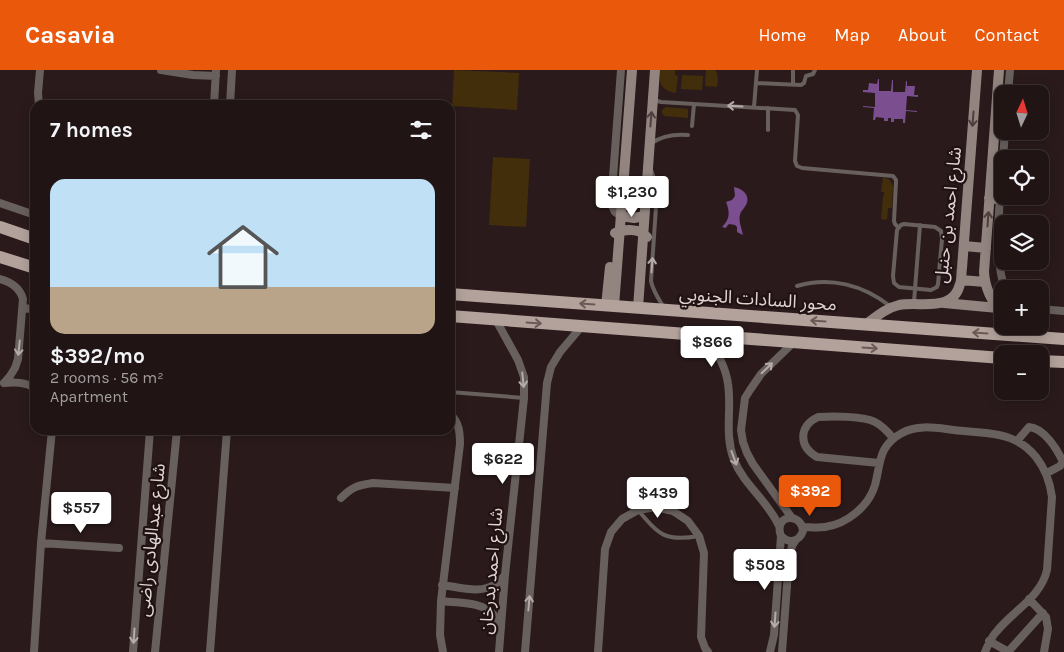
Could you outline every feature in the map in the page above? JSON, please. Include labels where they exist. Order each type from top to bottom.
[{"type":"main road","points":[[0,227],[30,237]]},
{"type":"main road","points":[[0,257],[30,266]]},
{"type":"main road","name":"محور السادات الجنوبي","points":[[455,294],[1064,339]]},
{"type":"main road","points":[[455,316],[994,357]]},
{"type":"main road","points":[[1049,361],[1064,362]]},
{"type":"street","points":[[39,100],[40,70]]},
{"type":"street","points":[[161,70],[193,75],[216,73],[214,100]]},
{"type":"street","points":[[230,100],[232,70]]},
{"type":"street","points":[[621,70],[611,204],[615,212],[620,216],[630,218],[644,216]]},
{"type":"street","points":[[610,306],[620,231],[632,70]]},
{"type":"street","points":[[643,233],[655,70]]},
{"type":"street","name":"شارع احمد بن حنبل","points":[[865,325],[892,307],[943,303],[958,291],[961,280],[964,246],[977,70]]},
{"type":"street","points":[[996,150],[999,70]]},
{"type":"street","points":[[1009,85],[1010,70]]},
{"type":"street","points":[[0,203],[30,213]]},
{"type":"street","points":[[994,204],[986,248],[985,282],[990,297],[994,302]]},
{"type":"street","points":[[996,205],[999,234],[999,265],[1002,280]]},
{"type":"street","points":[[620,231],[631,230],[647,235],[640,308]]},
{"type":"street","points":[[964,246],[986,248]]},
{"type":"street","points":[[0,278],[10,282],[19,290],[23,299],[18,359],[10,376],[2,384]]},
{"type":"street","points":[[961,280],[985,282]]},
{"type":"street","points":[[943,303],[994,309]]},
{"type":"street","points":[[23,308],[30,309]]},
{"type":"street","points":[[1049,310],[1064,311]]},
{"type":"street","name":"شارع احمد بدرخان","points":[[496,320],[518,360],[524,377],[524,398],[505,575],[499,652]]},
{"type":"street","points":[[525,652],[548,383],[551,367],[560,352],[582,326]]},
{"type":"street","points":[[706,336],[714,347],[726,374],[729,396],[728,432],[730,446],[740,472],[769,508],[784,540],[789,542],[795,541],[801,536],[802,527],[797,519],[787,518],[779,526]]},
{"type":"street","points":[[792,518],[747,454],[741,430],[745,398],[761,374],[794,342]]},
{"type":"street","points":[[2,384],[16,382],[30,385]]},
{"type":"street","points":[[729,396],[745,398]]},
{"type":"street","points":[[879,462],[817,457],[811,454],[804,443],[804,430],[812,420],[818,417],[860,418],[877,422],[893,438]]},
{"type":"street","points":[[443,652],[440,635],[442,585],[460,444],[460,430],[455,418]]},
{"type":"street","points":[[728,420],[742,422]]},
{"type":"street","points":[[802,527],[825,527],[851,517],[870,497],[885,447],[893,438],[914,428],[927,427],[1000,435],[1017,441],[1028,448],[1047,473],[1051,485],[1052,497],[1047,570],[1043,582],[1029,600],[996,631],[985,652]]},
{"type":"street","points":[[1017,441],[1029,427],[1046,436],[1055,446],[1063,462],[1060,466],[1047,473]]},
{"type":"street","points":[[34,652],[41,542],[52,435]]},
{"type":"street","name":"شارع عبدالهادى راضى","points":[[133,652],[150,435]]},
{"type":"street","name":"شارع عبدالهادى راضى","points":[[155,652],[177,435]]},
{"type":"street","points":[[210,652],[227,435]]},
{"type":"street","points":[[341,498],[350,489],[361,484],[373,483],[455,488]]},
{"type":"street","points":[[598,652],[605,549],[611,532],[622,518],[638,510],[656,508],[674,512],[688,521],[699,536],[704,553],[701,637],[708,652]]},
{"type":"street","points":[[770,652],[774,635],[781,536]]},
{"type":"street","points":[[782,652],[789,559],[795,541]]},
{"type":"street","points":[[41,542],[119,548]]},
{"type":"street","points":[[442,585],[478,590],[498,583],[505,575]]},
{"type":"street","points":[[1029,600],[1046,617],[1048,629],[1044,652]]},
{"type":"street","points":[[441,602],[477,605],[488,609],[496,617],[501,627]]},
{"type":"street","points":[[990,642],[1009,652],[1043,613]]},
{"type":"lane","points":[[754,107],[757,70]]},
{"type":"lane","points":[[793,70],[793,85]]},
{"type":"lane","points":[[756,82],[799,86],[803,84],[807,75],[813,74],[814,70]]},
{"type":"lane","points":[[653,99],[661,102],[796,110],[798,115],[795,164],[798,167],[890,175],[894,177],[896,182],[894,224],[898,227]]},
{"type":"lane","points":[[692,126],[694,104]]},
{"type":"lane","points":[[768,108],[768,130]]},
{"type":"lane","points":[[650,144],[668,136],[688,135]]},
{"type":"lane","points":[[648,163],[657,192],[651,281],[656,295],[666,310]]},
{"type":"lane","points":[[904,224],[920,225],[938,228],[942,235],[937,287],[931,290],[899,288],[893,280],[898,227],[904,224]]},
{"type":"lane","points":[[914,304],[920,225]]},
{"type":"lane","points":[[797,286],[818,282],[855,286],[892,307]]},
{"type":"lane","points":[[455,392],[524,398]]},
{"type":"lane","points":[[638,510],[653,528],[667,537],[684,539],[699,536]]},
{"type":"shaded area","points":[[454,70],[519,73],[517,110],[455,106],[455,100],[452,100]]},
{"type":"shaded area","points":[[660,70],[675,70],[675,75],[678,76],[676,93],[664,89],[660,79]]},
{"type":"shaded area","points":[[706,70],[715,70],[718,78],[717,87],[705,86]]},
{"type":"shaded area","points":[[682,75],[703,76],[702,90],[681,89]]},
{"type":"shaded area","points":[[878,79],[879,91],[891,91],[892,80],[893,92],[905,92],[906,81],[907,86],[915,86],[914,95],[918,95],[918,97],[907,96],[906,110],[917,112],[906,111],[905,123],[903,123],[903,119],[894,119],[894,122],[891,122],[891,118],[888,118],[888,121],[884,121],[884,118],[876,117],[873,120],[874,108],[863,107],[875,107],[875,93],[863,92],[863,90],[868,90],[869,83],[877,84]]},
{"type":"shaded area","points":[[666,107],[688,109],[688,118],[664,116],[662,110]]},
{"type":"shaded area","points":[[493,157],[530,159],[526,227],[489,225]]},
{"type":"shaded area","points":[[883,177],[890,180],[893,186],[892,208],[888,208],[887,220],[881,219],[884,196],[884,192],[881,192]]},
{"type":"shaded area","points":[[734,187],[744,192],[747,197],[740,217],[743,235],[737,232],[735,225],[729,224],[726,228],[722,227],[727,221],[728,215],[726,202],[732,200],[735,196]]}]
